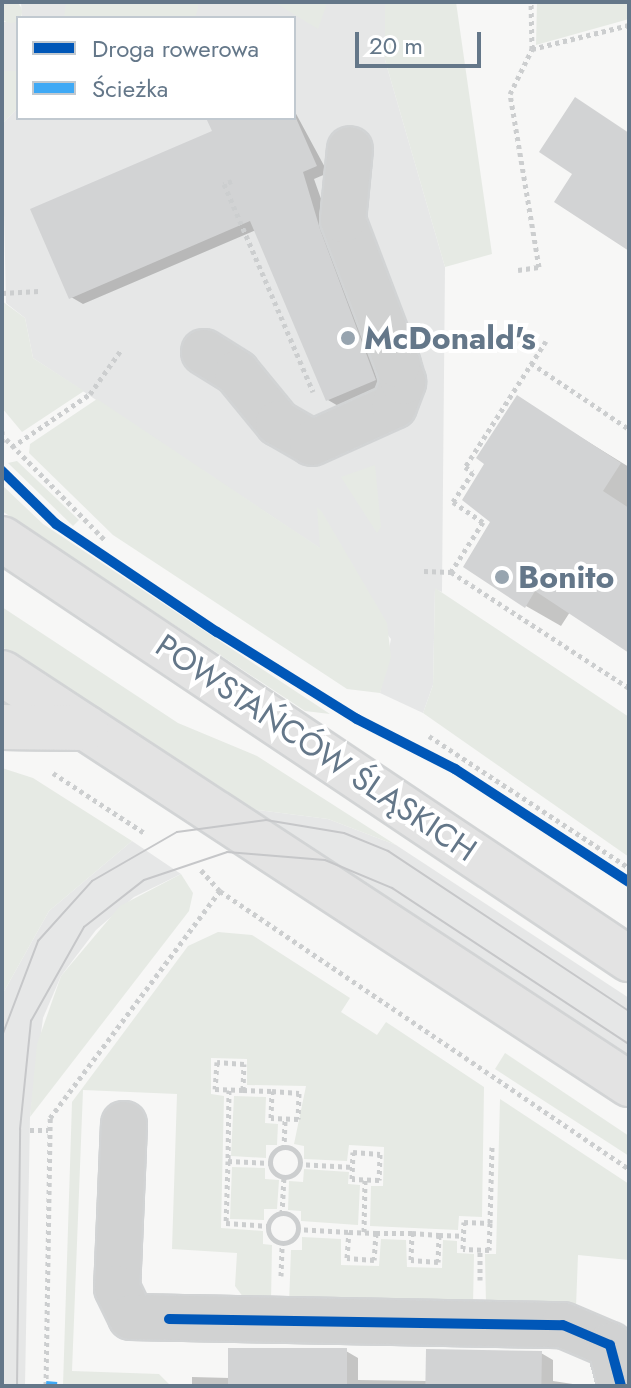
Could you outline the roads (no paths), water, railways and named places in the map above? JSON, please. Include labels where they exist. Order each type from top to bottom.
[{"type":"main road","name":"POWSTAŃCÓW ŚLĄSKICH","points":[[2,539],[629,959]]},
{"type":"main road","points":[[2,673],[629,1084]]},
{"type":"main road","points":[[2,727],[86,728]]},
{"type":"street","points":[[204,352],[237,373],[278,423],[312,443],[394,406],[403,382],[343,220],[350,149]]},
{"type":"street","points":[[124,1124],[118,1301],[131,1317],[563,1325],[610,1345],[621,1386]]},
{"type":"tram line","points":[[2,1036],[38,941],[92,881],[177,832],[266,820],[344,833],[388,851],[629,1011]]},
{"type":"tram line","points":[[17,1386],[20,1129],[31,1021],[84,927],[144,880],[227,852],[325,860],[392,888],[629,1044]]},
{"type":"place","name":"McDonald's","points":[[348,338]]},
{"type":"place","name":"Bonito","points":[[502,577]]}]
